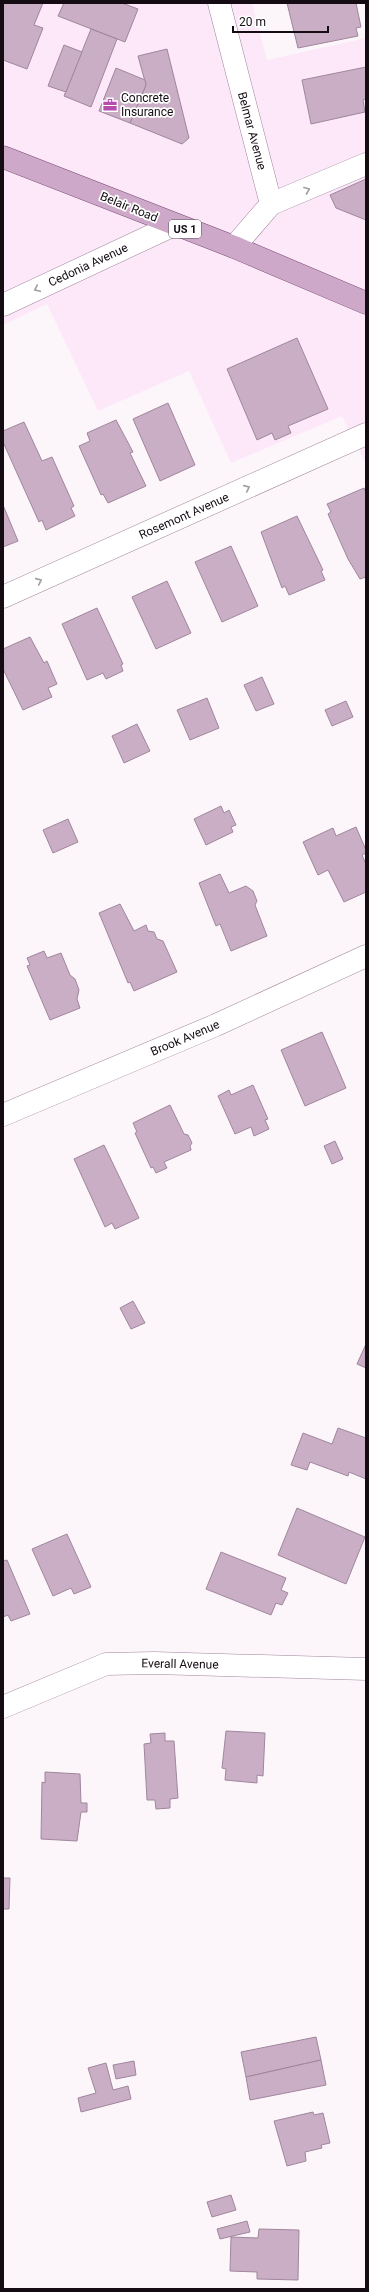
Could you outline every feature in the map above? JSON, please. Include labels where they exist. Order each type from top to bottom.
[{"type":"main road","name":"Belair Road","points":[[3,157],[174,225],[234,247],[366,303]]},
{"type":"street","name":"Belmar Avenue","points":[[219,3],[271,204]]},
{"type":"street","points":[[234,247],[271,204],[366,164]]},
{"type":"street","name":"Cedonia Avenue","points":[[3,305],[174,225]]},
{"type":"street","name":"Rosemont Avenue","points":[[3,597],[366,434]]},
{"type":"street","name":"Brook Avenue","points":[[3,1115],[216,1025],[366,956]]},
{"type":"street","name":"Everall Avenue","points":[[3,1706],[106,1664],[154,1663],[366,1669]]},
{"type":"shaded area","points":[[3,3],[252,3],[267,60],[366,38],[366,464],[342,416],[231,463],[189,371],[98,411],[47,304],[3,325]]},
{"type":"building","points":[[3,3],[43,3],[34,25],[43,28],[27,69],[3,60]]},
{"type":"building","points":[[64,3],[122,3],[138,9],[125,42],[58,16]]},
{"type":"building","points":[[287,3],[356,3],[361,27],[356,28],[358,36],[298,48]]},
{"type":"building","points":[[91,29],[117,39],[91,107],[64,96]]},
{"type":"building","points":[[64,45],[82,52],[66,92],[48,86]]},
{"type":"building","points":[[167,49],[189,138],[182,144],[130,123],[146,85],[138,56]]},
{"type":"building","points":[[366,67],[366,99],[363,100],[365,112],[311,124],[302,80]]},
{"type":"building","points":[[116,68],[145,80],[146,85],[130,123],[99,111]]},
{"type":"building","points":[[366,179],[366,220],[336,208],[330,195]]},
{"type":"building","points":[[297,338],[328,409],[288,426],[291,433],[275,440],[272,433],[257,440],[227,369]]},
{"type":"building","points":[[168,403],[195,465],[160,481],[133,419]]},
{"type":"building","points":[[116,420],[133,452],[130,453],[146,486],[108,503],[103,494],[101,495],[79,446],[90,441],[87,433]]},
{"type":"building","points":[[24,422],[42,461],[52,457],[74,506],[71,508],[75,516],[46,530],[42,520],[39,522],[3,442],[3,431]]},
{"type":"building","points":[[364,488],[366,493],[366,577],[360,579],[348,559],[328,514],[331,512],[327,504]]},
{"type":"building","points":[[3,505],[18,541],[3,547]]},
{"type":"building","points":[[297,516],[323,570],[321,571],[325,580],[289,595],[285,586],[282,588],[261,532]]},
{"type":"building","points":[[231,546],[258,606],[222,622],[195,562]]},
{"type":"building","points":[[167,581],[191,633],[156,649],[132,597]]},
{"type":"building","points":[[97,608],[123,664],[121,665],[123,671],[106,679],[103,673],[87,680],[62,624]]},
{"type":"building","points":[[30,637],[44,663],[47,661],[57,684],[48,688],[52,697],[23,710],[3,669],[3,649]]},
{"type":"building","points":[[262,677],[274,704],[256,711],[244,685]]},
{"type":"building","points":[[207,698],[219,728],[190,740],[177,710]]},
{"type":"building","points":[[346,701],[353,717],[332,726],[325,710]]},
{"type":"building","points":[[137,724],[150,751],[124,763],[112,736]]},
{"type":"building","points":[[221,806],[224,813],[229,810],[236,825],[231,827],[233,832],[206,845],[194,819]]},
{"type":"building","points":[[68,819],[78,842],[53,853],[43,830]]},
{"type":"building","points":[[356,827],[366,850],[366,853],[362,855],[366,864],[366,892],[344,902],[328,870],[318,875],[303,842],[333,828],[336,836]]},
{"type":"building","points":[[220,874],[229,893],[246,886],[253,891],[257,901],[255,905],[267,936],[231,951],[220,924],[216,926],[199,883]]},
{"type":"building","points":[[120,904],[134,931],[146,925],[148,931],[154,932],[157,939],[163,941],[177,972],[134,991],[130,982],[128,983],[99,913]]},
{"type":"building","points":[[44,951],[47,958],[61,953],[70,975],[75,979],[79,990],[77,999],[80,1008],[50,1020],[27,966],[30,965],[27,958]]},
{"type":"building","points":[[322,1032],[346,1088],[305,1106],[281,1050]]},
{"type":"building","points":[[253,1085],[268,1119],[265,1120],[269,1129],[254,1136],[251,1127],[235,1134],[218,1096],[229,1090],[231,1095]]},
{"type":"building","points":[[170,1105],[184,1134],[188,1135],[192,1143],[190,1146],[191,1150],[164,1162],[167,1168],[156,1173],[153,1167],[151,1168],[135,1133],[137,1132],[133,1123]]},
{"type":"building","points":[[335,1141],[343,1159],[332,1164],[324,1146]]},
{"type":"building","points":[[104,1145],[139,1218],[115,1229],[112,1223],[105,1227],[74,1159]]},
{"type":"building","points":[[133,1301],[145,1323],[131,1329],[120,1308]]},
{"type":"building","points":[[366,1344],[366,1368],[357,1364]]},
{"type":"building","points":[[338,1428],[366,1438],[366,1479],[349,1472],[348,1476],[310,1462],[307,1470],[291,1465],[303,1433],[332,1444]]},
{"type":"building","points":[[297,1508],[365,1537],[346,1584],[278,1555]]},
{"type":"building","points":[[67,1534],[91,1587],[74,1594],[71,1588],[53,1596],[32,1549]]},
{"type":"building","points":[[221,1552],[286,1578],[281,1590],[288,1593],[282,1605],[276,1603],[271,1615],[206,1589]]},
{"type":"building","points":[[7,1560],[30,1614],[11,1621],[8,1615],[3,1617],[3,1561]]},
{"type":"building","points":[[226,1731],[265,1733],[263,1776],[257,1775],[257,1783],[225,1780],[226,1769],[222,1768]]},
{"type":"building","points":[[165,1733],[165,1741],[174,1741],[178,1798],[170,1799],[170,1808],[156,1809],[155,1800],[147,1800],[144,1744],[151,1743],[150,1734]]},
{"type":"building","points":[[45,1772],[80,1774],[81,1803],[87,1803],[87,1812],[81,1812],[77,1841],[41,1839],[42,1782],[45,1783]]},
{"type":"building","points":[[3,1878],[10,1878],[9,1909],[3,1909]]},
{"type":"building","points":[[316,2037],[321,2060],[246,2077],[241,2052]]},
{"type":"building","points":[[321,2060],[326,2085],[250,2100],[246,2077]]},
{"type":"building","points":[[134,2061],[136,2075],[116,2079],[113,2065]]},
{"type":"building","points":[[106,2063],[113,2090],[128,2086],[131,2099],[81,2112],[78,2098],[96,2093],[88,2068]]},
{"type":"building","points":[[313,2112],[314,2115],[323,2113],[330,2143],[321,2145],[322,2148],[305,2152],[306,2161],[287,2166],[274,2121]]},
{"type":"building","points":[[231,2195],[236,2210],[212,2217],[207,2202]]},
{"type":"building","points":[[247,2221],[250,2232],[220,2239],[217,2229]]},
{"type":"building","points":[[259,2229],[299,2230],[298,2280],[257,2279],[257,2272],[230,2271],[231,2237],[258,2238]]},
{"type":"place","name":"Concrete Insurance","points":[[110,105]]}]
